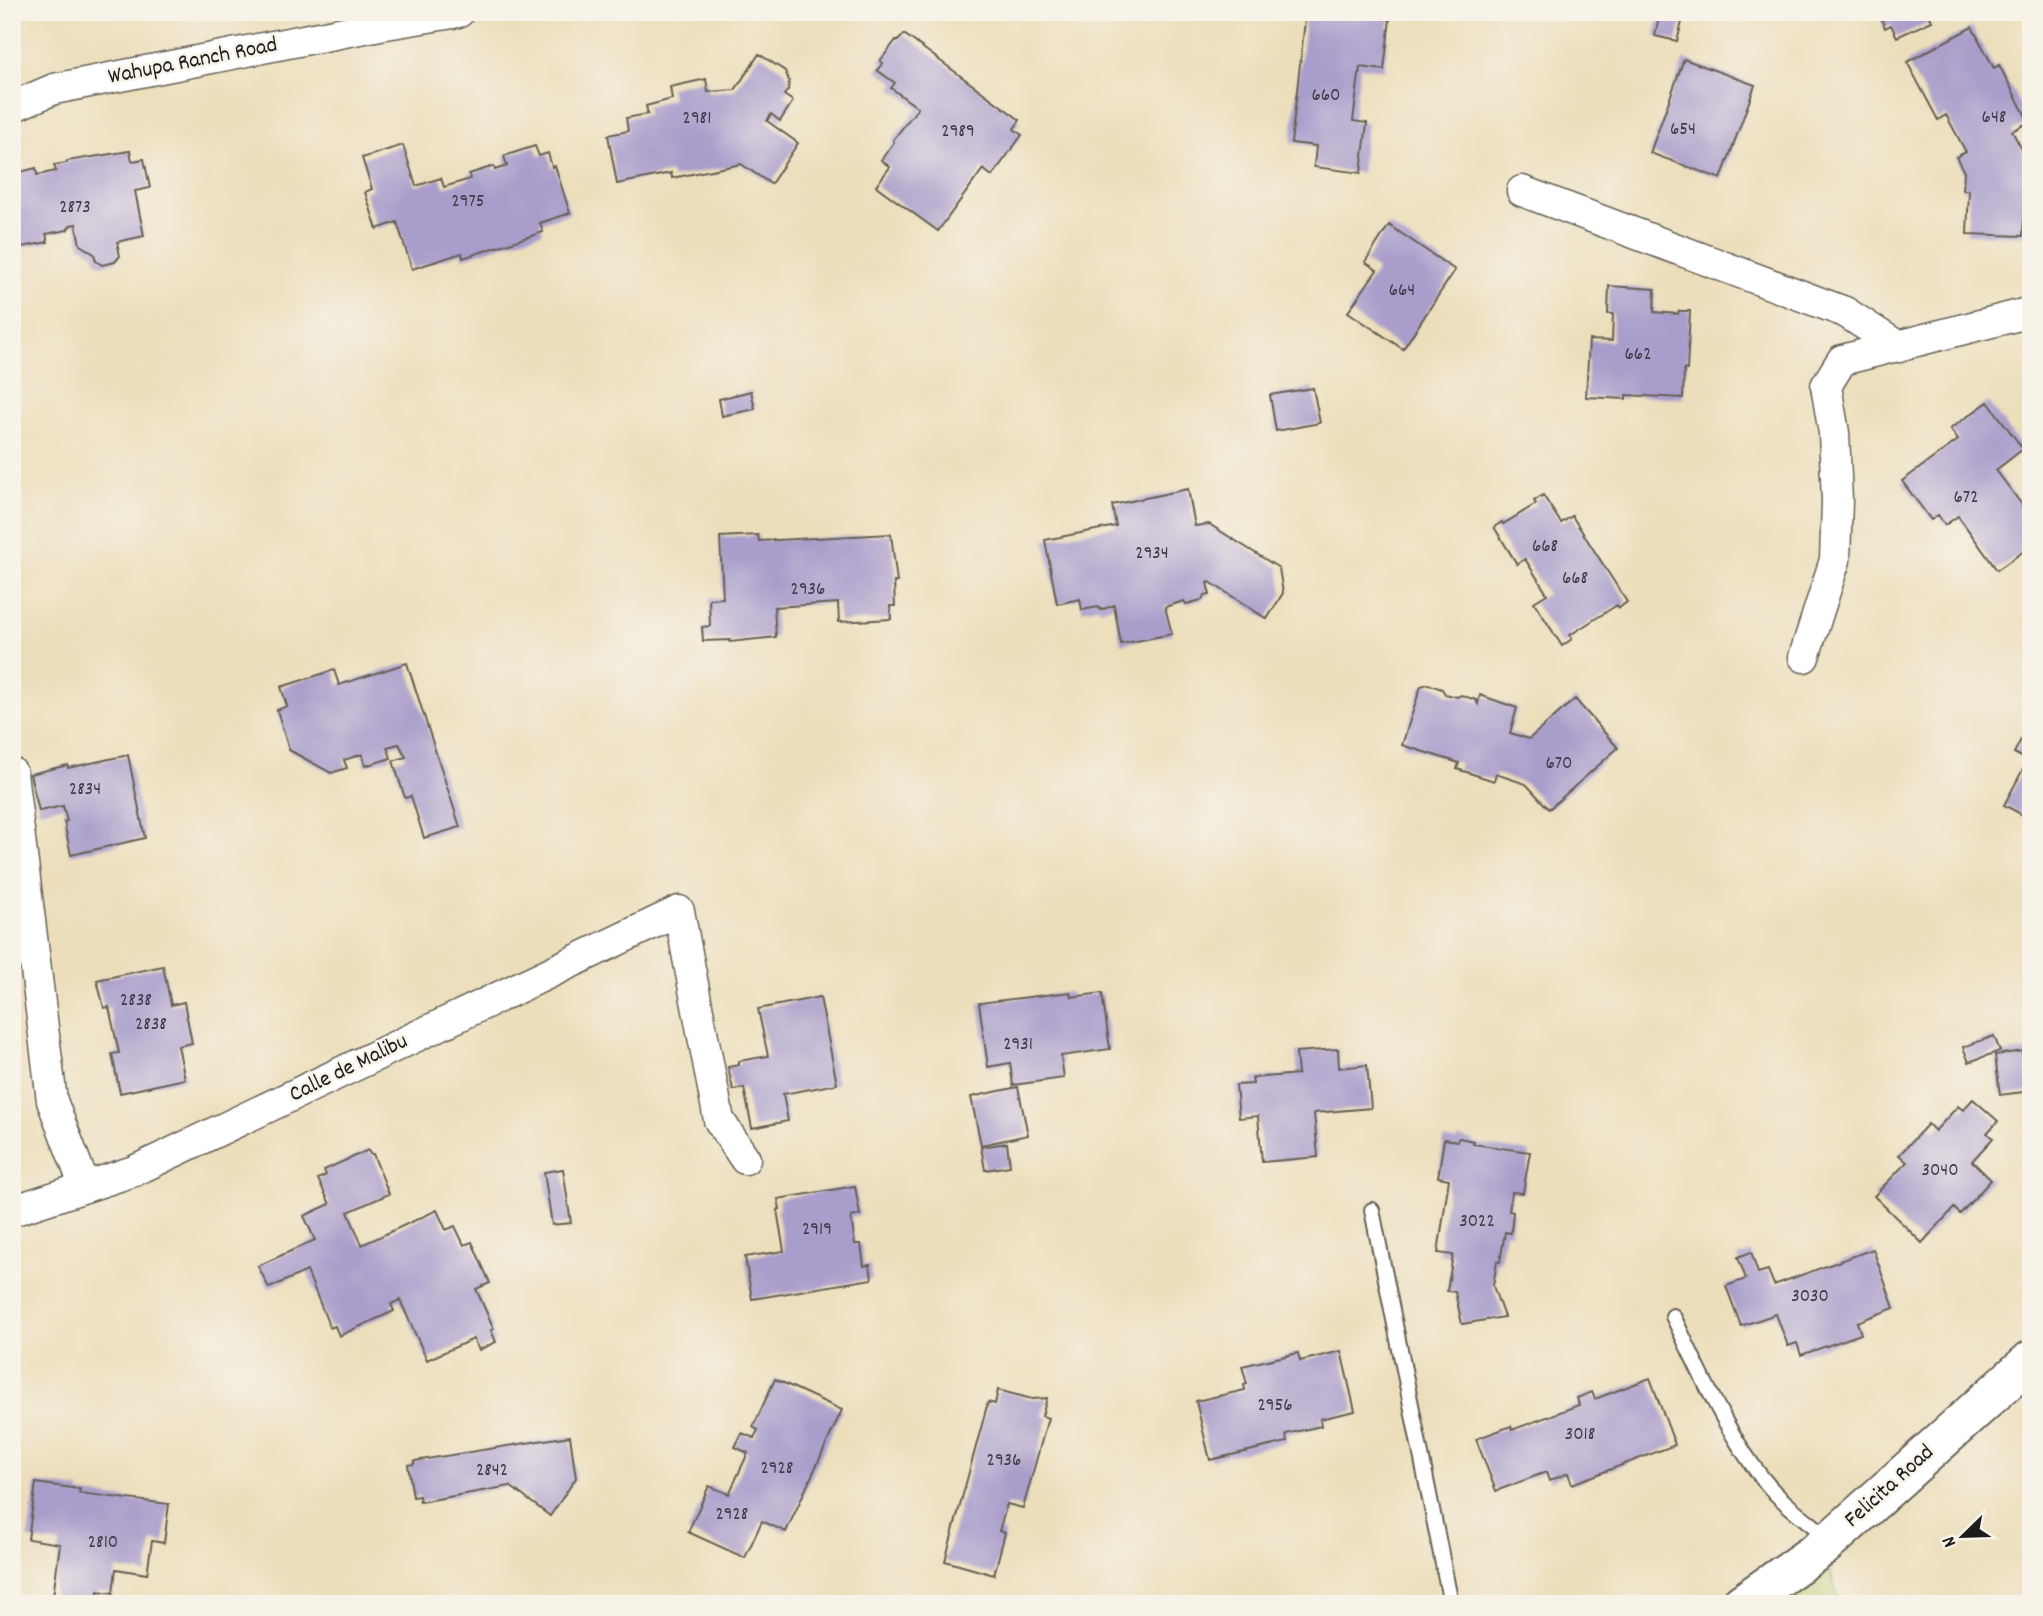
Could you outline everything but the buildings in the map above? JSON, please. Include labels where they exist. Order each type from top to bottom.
[{"type":"main road","name":"Felicita Road","points":[[1741,1604],[1831,1540],[2031,1360]]},
{"type":"street","name":"Wahupa Ranch Road","points":[[12,107],[54,89],[459,12]]},
{"type":"street","points":[[1522,191],[1845,312],[1899,347]]},
{"type":"street","points":[[1804,657],[1835,560],[1838,501],[1834,433],[1826,386],[1842,360],[2031,312]]},
{"type":"street","points":[[12,773],[52,1101],[85,1187]]},
{"type":"street","name":"Calle de Malibu","points":[[12,1211],[134,1171],[679,911],[719,1120],[745,1159]]},
{"type":"lane","points":[[1372,1210],[1451,1604]]},
{"type":"lane","points":[[1674,1316],[1716,1403],[1754,1467],[1776,1493],[1831,1540]]},
{"type":"green space","points":[[1823,1547],[1840,1604],[1741,1604]]}]
